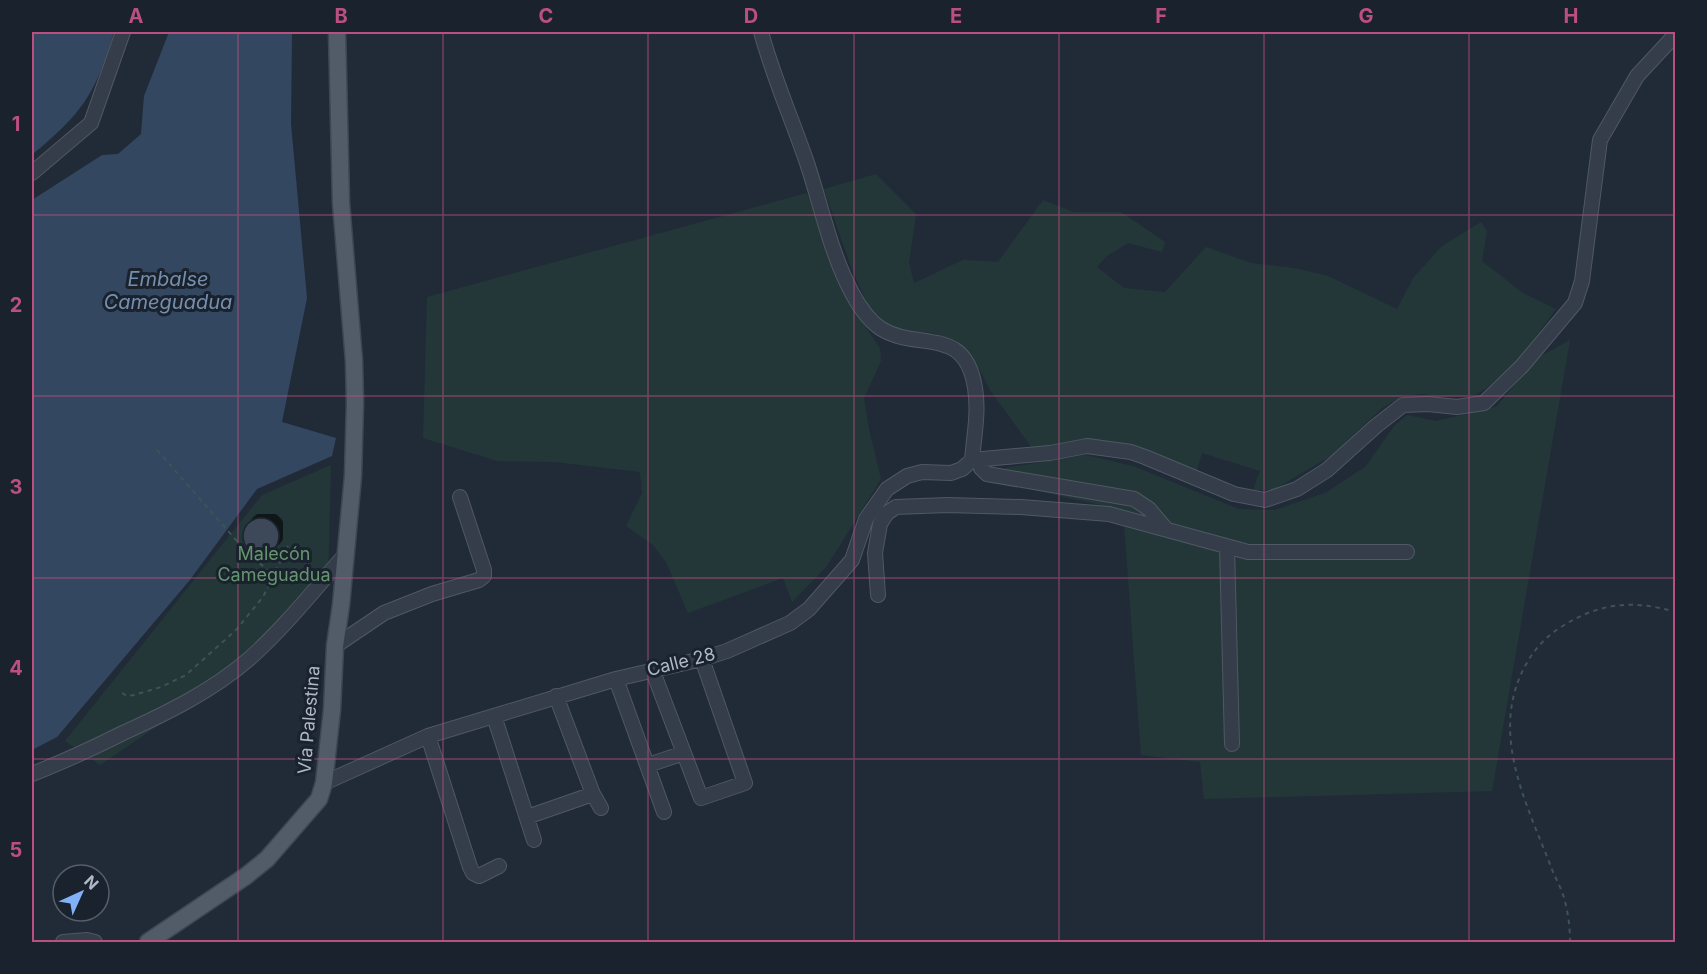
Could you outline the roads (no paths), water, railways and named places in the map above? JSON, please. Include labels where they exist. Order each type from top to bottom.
[{"type":"main road","name":"Vía Palestina","points":[[148,942],[246,876],[267,859],[319,799],[324,783],[332,710],[335,646],[353,476],[352,455],[356,403],[341,203],[337,32]]},
{"type":"street","points":[[32,173],[91,123],[123,32]]},
{"type":"street","points":[[761,32],[781,97],[813,183],[835,253],[851,292],[871,320],[880,328],[893,334],[945,344],[964,358],[975,387],[976,460],[981,468],[987,474],[1134,499],[1149,508],[1167,529]]},
{"type":"street","points":[[976,460],[1050,453],[1086,446],[1112,449],[1145,457],[1234,494],[1265,500],[1297,489],[1327,470],[1403,405],[1428,404],[1457,407],[1484,403],[1522,366],[1575,303],[1582,281],[1600,140],[1637,76],[1676,34]]},
{"type":"street","name":"Calle 28","points":[[324,783],[428,736],[616,679],[702,659],[727,651],[790,623],[809,609],[852,560],[866,519],[887,489],[907,476],[922,472],[951,473],[976,460]]},
{"type":"street","points":[[335,646],[384,614],[484,576],[460,497]]},
{"type":"street","points":[[878,595],[875,553],[880,524],[886,513],[896,507],[947,505],[1022,507],[1109,514],[1248,552],[1407,552]]},
{"type":"street","points":[[1227,547],[1232,744]]},
{"type":"street","points":[[32,774],[139,726],[221,680],[265,644],[345,555]]},
{"type":"street","points":[[652,669],[700,798],[745,783],[702,659]]},
{"type":"street","points":[[616,679],[664,812]]},
{"type":"street","points":[[556,696],[593,794],[602,808]]},
{"type":"street","points":[[494,716],[534,840]]},
{"type":"street","points":[[428,736],[473,873],[479,876],[499,866]]},
{"type":"street","points":[[648,765],[684,753]]},
{"type":"street","points":[[527,818],[593,794]]},
{"type":"street","points":[[63,942],[87,940],[95,942]]},
{"type":"water","points":[[32,32],[113,32],[113,35],[100,74],[84,103],[62,128],[32,155]]},
{"type":"water","name":"Embalse Cameguadua","points":[[169,32],[292,32],[291,124],[307,298],[282,422],[336,438],[332,456],[257,489],[189,581],[57,737],[34,749],[32,745],[32,200],[102,155],[118,154],[141,134],[144,96]]},
{"type":"park label","name":"Malecón Cameguadua","points":[[274,564]]}]
